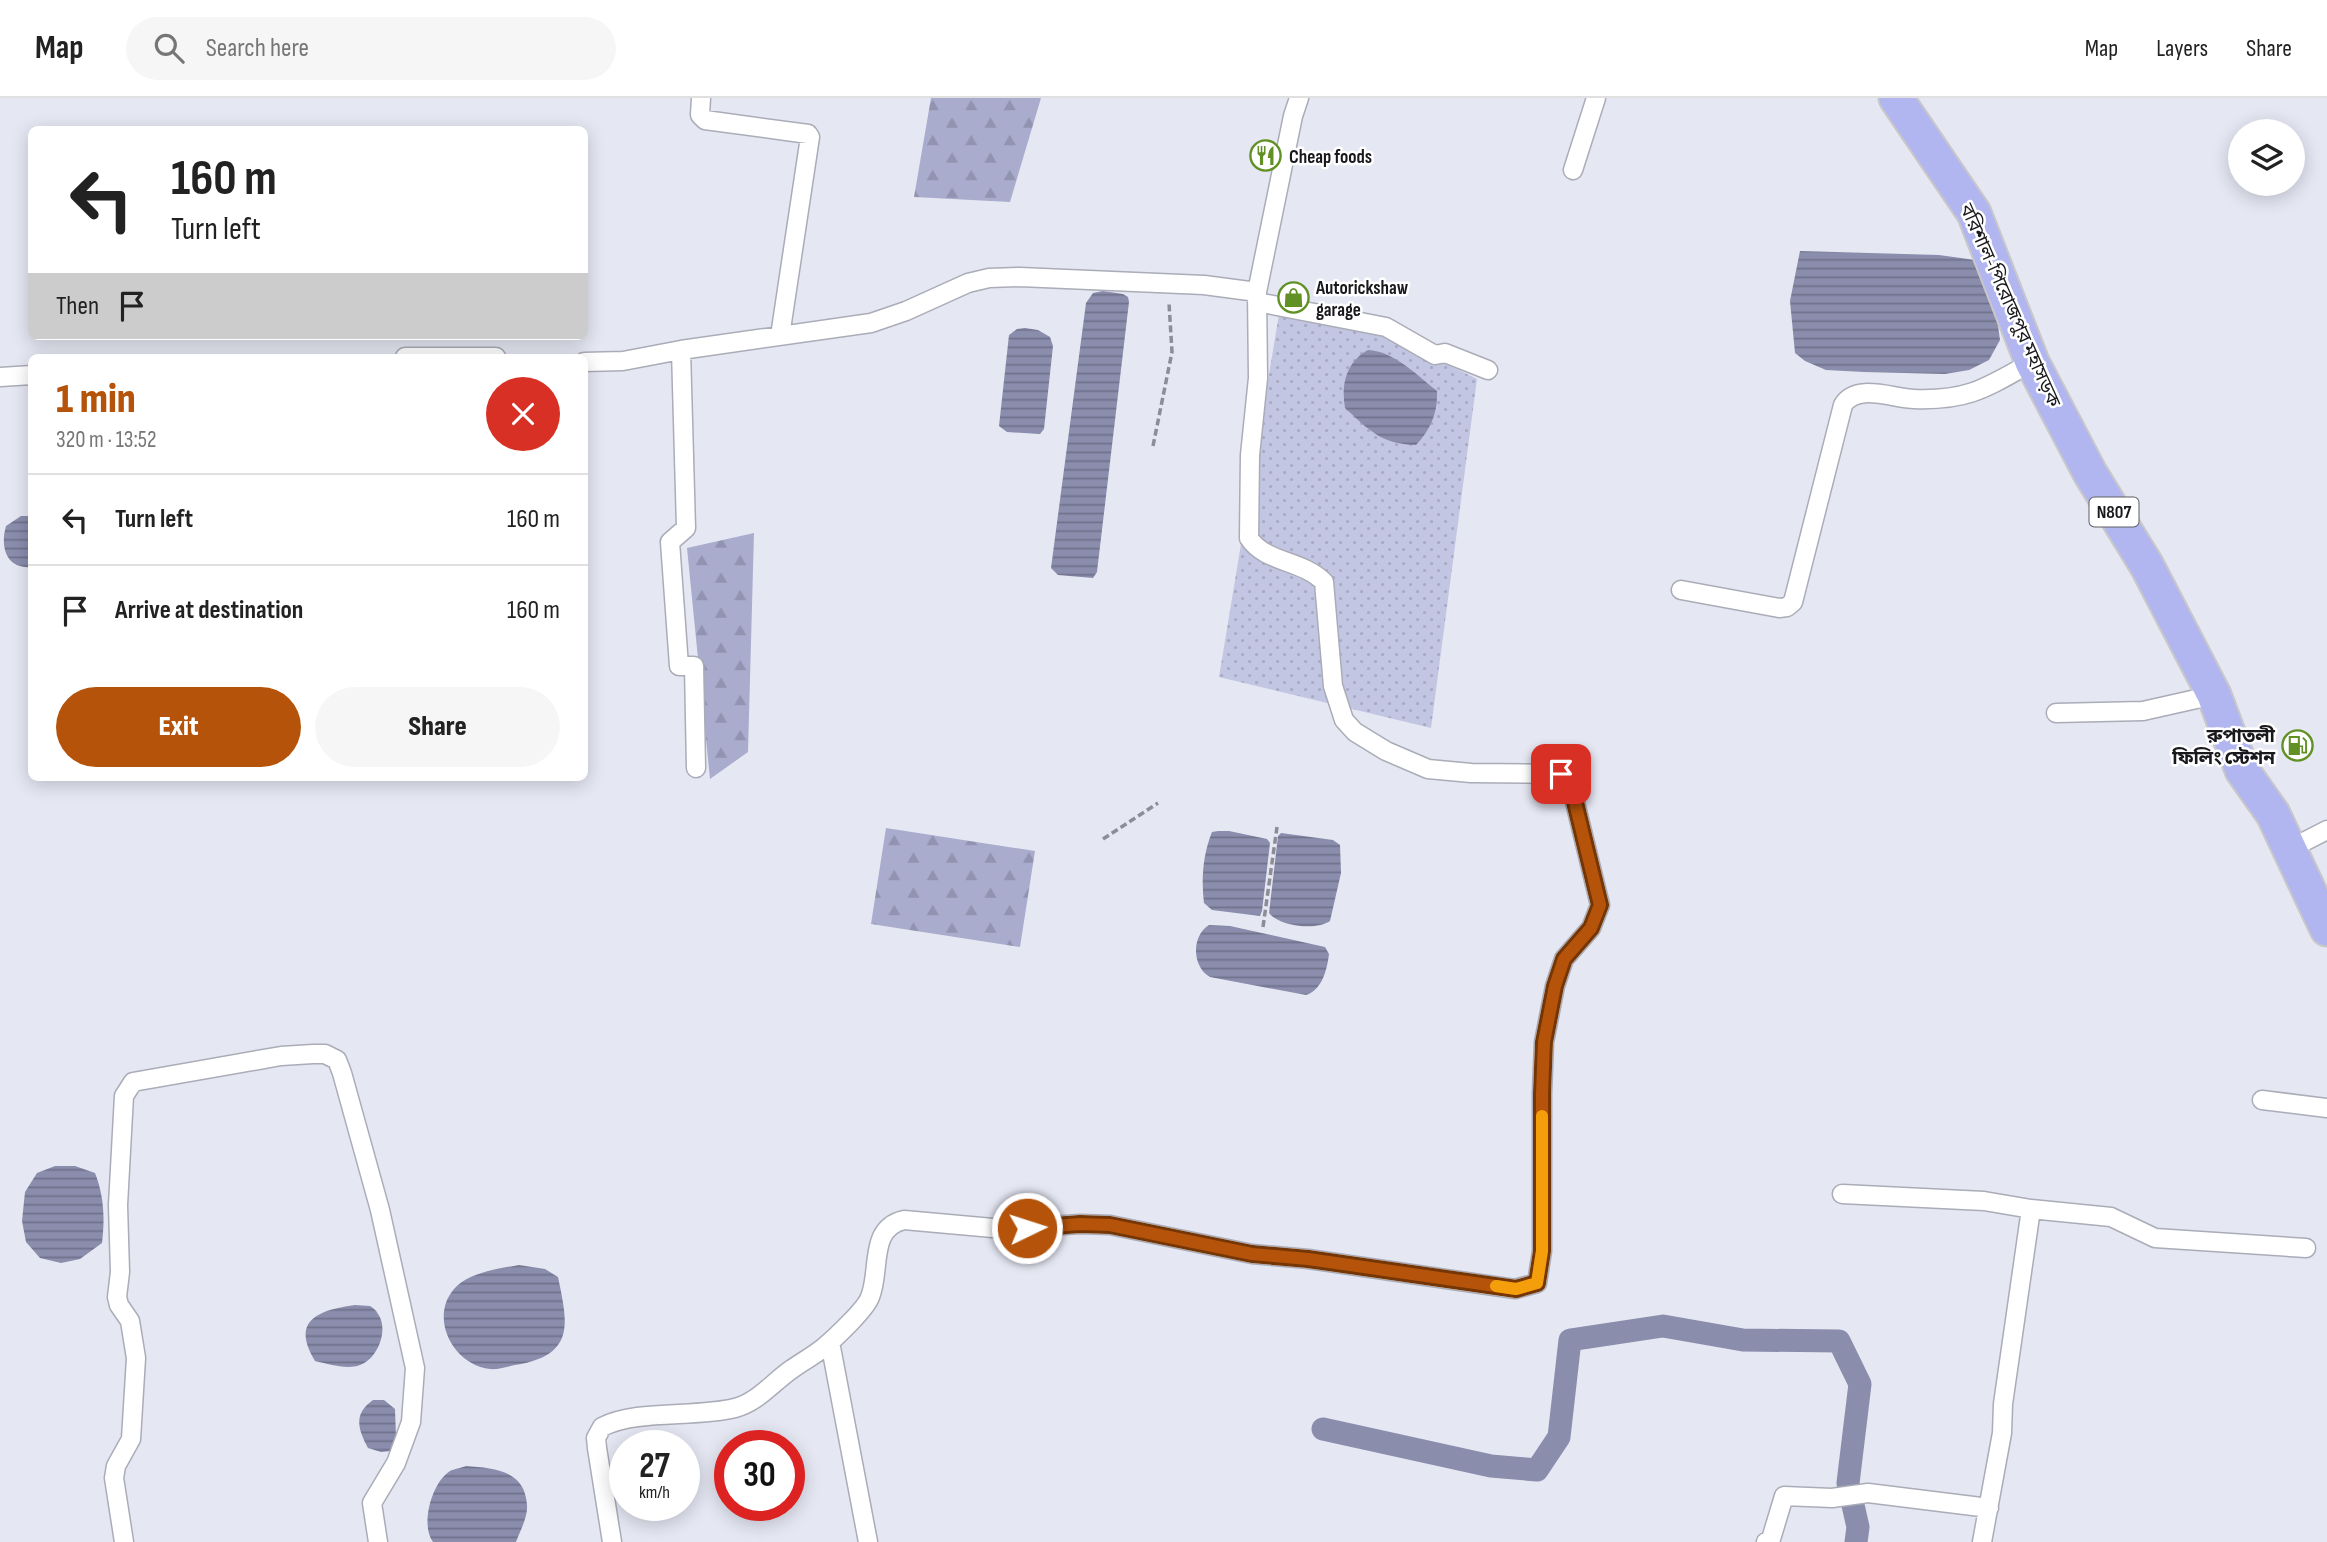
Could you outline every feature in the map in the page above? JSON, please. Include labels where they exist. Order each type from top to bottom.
[{"type":"highway","name":"বরিশাল-পিরোজপুর মহাসড়ক","points":[[1896,98],[1974,213],[2032,362],[2090,473],[2147,566],[2214,695],[2242,770],[2273,814],[2327,929]]},
{"type":"street","points":[[701,98],[700,115],[705,120],[810,136],[780,336]]},
{"type":"street","points":[[612,1542],[596,1438],[602,1427],[625,1419],[738,1408],[763,1394],[830,1342],[869,1301],[883,1234],[895,1222],[904,1220],[1004,1229],[1080,1224],[1110,1225],[1252,1254],[1308,1259],[1516,1289],[1537,1283],[1542,1251],[1544,1042],[1555,986],[1564,959],[1591,928],[1600,905],[1572,790],[1561,774],[1471,773],[1428,769],[1386,751],[1354,732],[1343,720],[1333,686],[1324,582],[1314,572],[1256,550],[1249,538],[1250,455],[1258,378],[1257,297],[1293,116],[1299,98]]},
{"type":"street","points":[[1573,170],[1596,98]]},
{"type":"street","points":[[588,362],[623,361],[871,323],[906,311],[968,283],[989,278],[1020,277],[1204,285],[1386,327],[1435,355],[1445,353],[1488,370]]},
{"type":"street","points":[[681,350],[686,528],[670,542],[679,666],[694,666],[696,768]]},
{"type":"street","points":[[1681,590],[1779,608],[1787,607],[1793,602],[1847,397],[1857,393],[1912,399],[1950,399],[1980,391],[2032,362]]},
{"type":"street","points":[[0,377],[28,375]]},
{"type":"street","points":[[2056,713],[2143,711],[2214,695]]},
{"type":"street","points":[[2288,850],[2327,830]]},
{"type":"street","points":[[124,1542],[114,1478],[116,1466],[131,1438],[136,1358],[130,1321],[117,1297],[120,1272],[118,1205],[124,1096],[133,1082],[281,1056],[313,1054],[326,1054],[337,1060],[342,1073],[380,1210],[415,1368],[411,1422],[396,1463],[372,1503],[378,1542]]},
{"type":"street","points":[[2262,1100],[2327,1108]]},
{"type":"street","points":[[1842,1194],[1984,1201],[2111,1217],[2155,1238],[2306,1248]]},
{"type":"street","points":[[1982,1542],[2003,1433],[2003,1404],[2031,1209]]},
{"type":"street","points":[[830,1342],[868,1542]]},
{"type":"street","points":[[1766,1542],[1771,1538],[1784,1496],[1832,1498],[1868,1493],[1989,1508]]},
{"type":"path","points":[[1153,446],[1172,352],[1168,285]]},
{"type":"path","points":[[1103,839],[1158,803]]},
{"type":"path","points":[[1263,927],[1277,827]]},
{"type":"green space","points":[[931,98],[1041,98],[1010,202],[914,197]]},
{"type":"green space","points":[[754,533],[748,752],[710,779],[687,548]]},
{"type":"green space","points":[[886,828],[1035,851],[1020,947],[871,924]]},
{"type":"shaded area","points":[[1800,251],[1939,255],[1975,260],[1996,311],[2000,340],[1989,360],[1969,370],[1945,374],[1826,370],[1805,361],[1795,353],[1790,301]]},
{"type":"shaded area","points":[[1103,291],[1123,294],[1128,297],[1129,302],[1097,572],[1093,578],[1058,575],[1051,568],[1086,303],[1093,293]]},
{"type":"shaded area","points":[[1279,314],[1378,330],[1477,379],[1431,728],[1219,677]]},
{"type":"shaded area","points":[[1017,329],[1038,330],[1050,337],[1053,346],[1044,429],[1040,434],[1007,432],[999,426],[1009,335]]},
{"type":"shaded area","points":[[1368,350],[1378,351],[1396,359],[1437,391],[1432,420],[1416,445],[1384,439],[1345,408],[1347,375],[1355,361]]},
{"type":"shaded area","points":[[21,516],[28,516],[28,567],[16,564],[7,555],[4,542],[6,526]]},
{"type":"shaded area","points":[[1212,832],[1267,839],[1270,843],[1260,916],[1212,910],[1204,903],[1205,858]]},
{"type":"shaded area","points":[[1281,833],[1333,840],[1340,845],[1341,873],[1330,921],[1316,926],[1298,926],[1281,921],[1269,913],[1278,836]]},
{"type":"shaded area","points":[[1209,925],[1230,926],[1325,947],[1329,954],[1323,979],[1316,989],[1306,995],[1210,977],[1200,966],[1196,951],[1199,936]]},
{"type":"shaded area","points":[[55,1166],[75,1166],[95,1173],[103,1207],[102,1243],[80,1259],[61,1263],[40,1258],[26,1242],[22,1221],[25,1192],[37,1173]]},
{"type":"shaded area","points":[[519,1265],[545,1269],[558,1277],[564,1308],[564,1333],[551,1352],[539,1359],[494,1369],[477,1366],[456,1350],[449,1338],[444,1313],[447,1301],[454,1289],[468,1279],[484,1272]]},
{"type":"shaded area","points":[[355,1305],[370,1306],[381,1320],[382,1335],[372,1357],[360,1365],[349,1367],[315,1361],[306,1336],[307,1327],[312,1320],[330,1310]]},
{"type":"shaded area","points":[[373,1400],[384,1400],[395,1409],[396,1437],[391,1451],[381,1452],[368,1448],[362,1434],[360,1416]]},
{"type":"shaded area","points":[[466,1466],[497,1470],[521,1484],[527,1510],[516,1542],[433,1542],[429,1535],[428,1515],[433,1494],[450,1471]]},
{"type":"waterway","points":[[1323,1429],[1491,1466],[1537,1470],[1559,1437],[1570,1340],[1663,1326],[1743,1340],[1839,1341],[1860,1384],[1848,1483],[1858,1527],[1856,1542]]},
{"type":"slow traffic","points":[[1496,1286],[1516,1289],[1537,1283],[1542,1251],[1542,1116]]},
{"type":"place","name":"Cheap foods","points":[[1266,156]]},
{"type":"place","name":"Autorickshaw garage","points":[[1293,298]]},
{"type":"place","name":"রুপাতলী ফিলিং স্টেশন","points":[[2298,746]]},
{"type":"route","points":[[1027,1228],[1110,1225],[1252,1254],[1308,1259],[1516,1289],[1537,1283],[1542,1251],[1544,1042],[1555,986],[1564,959],[1591,928],[1600,905],[1572,790],[1561,774]]}]
